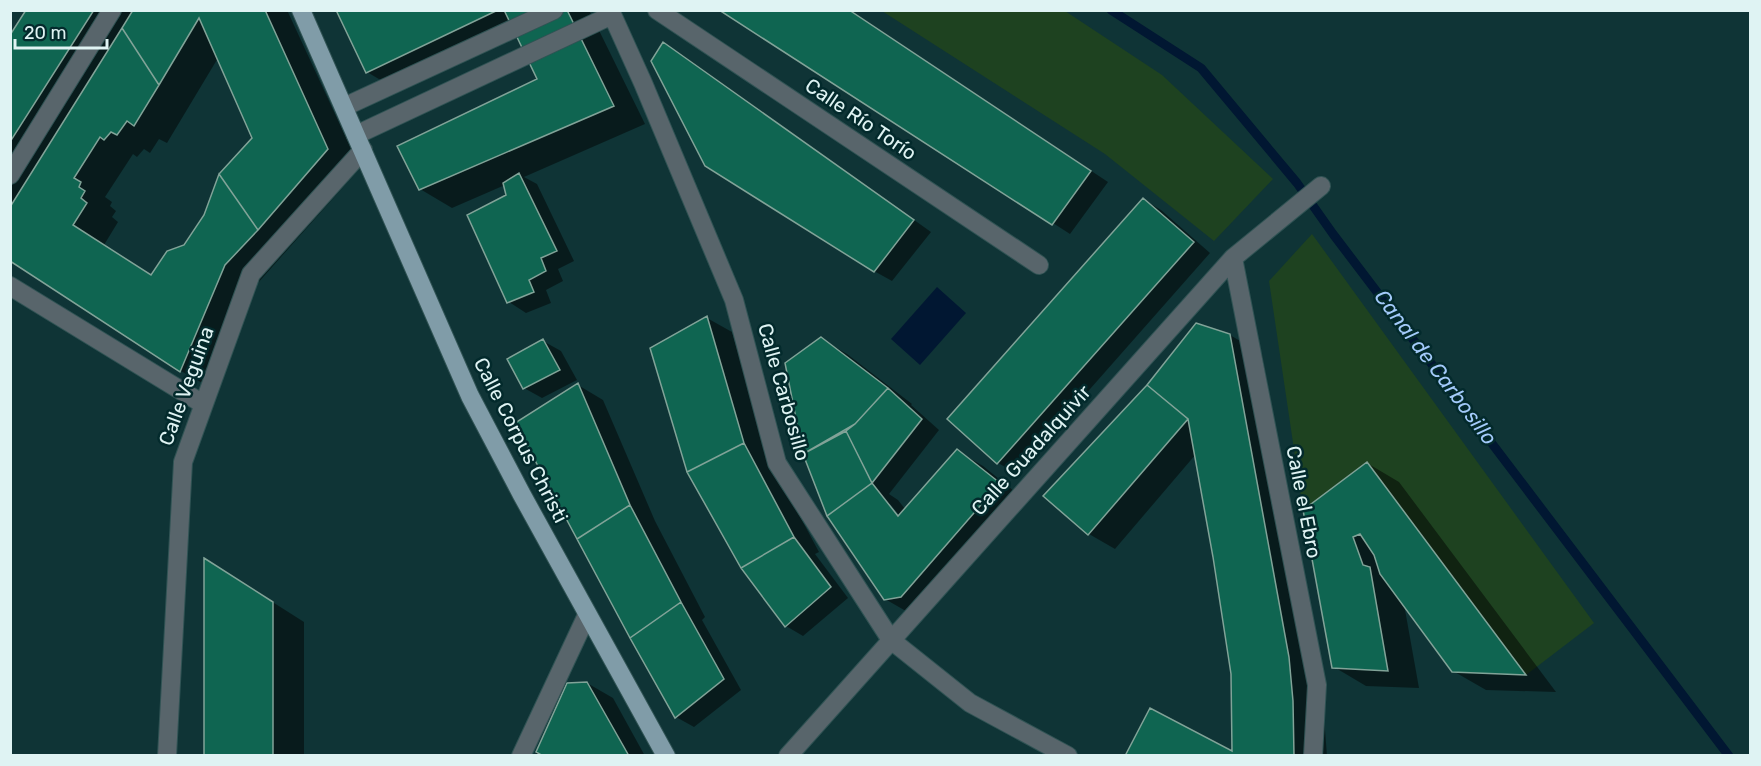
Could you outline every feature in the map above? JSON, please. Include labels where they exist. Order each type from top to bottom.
[{"type":"main road","name":"Calle Corpus Christi","points":[[302,10],[470,396],[587,615],[666,756]]},
{"type":"street","points":[[10,175],[112,10]]},
{"type":"street","points":[[344,107],[554,10]]},
{"type":"street","name":"Calle Río Torío","points":[[657,10],[1039,265]]},
{"type":"street","points":[[359,142],[611,13]]},
{"type":"street","name":"Calle Carbosillo","points":[[611,13],[648,94],[734,300],[777,463],[891,640],[970,703],[1068,756]]},
{"type":"street","name":"Calle Veguina","points":[[167,756],[183,462],[251,274],[359,142]]},
{"type":"street","name":"Calle Guadalquivir","points":[[788,756],[1233,258],[1321,186]]},
{"type":"street","name":"Calle el Ebro","points":[[1233,258],[1317,685],[1313,756]]},
{"type":"street","points":[[10,286],[203,404]]},
{"type":"street","points":[[521,756],[587,615]]},
{"type":"green space","points":[[882,11],[1065,11],[1162,75],[1273,179],[1214,241],[1105,154]]},
{"type":"green space","points":[[1312,234],[1594,623],[1526,675],[1367,462],[1303,510],[1269,281]]},
{"type":"water","points":[[937,287],[966,313],[920,365],[891,339]]},
{"type":"building","points":[[26,10],[94,10],[10,142],[10,35]]},
{"type":"building","points":[[133,10],[265,10],[328,149],[258,230],[219,174],[252,138],[199,18],[159,85],[122,28]]},
{"type":"building","points":[[336,10],[498,10],[366,73]]},
{"type":"building","points":[[504,10],[567,10],[614,106],[419,190],[397,146],[537,79]]},
{"type":"building","points":[[719,10],[849,10],[1091,171],[1052,225]]},
{"type":"building","points":[[122,28],[159,85],[134,126],[127,121],[117,135],[111,132],[104,140],[100,137],[74,178],[81,182],[79,187],[85,191],[81,198],[87,203],[73,225],[151,275],[167,251],[184,245],[204,215],[219,174],[258,230],[225,265],[180,372],[10,261],[10,207]]},
{"type":"building","points":[[663,42],[914,220],[874,272],[705,166],[651,61]]},
{"type":"building","points":[[519,173],[557,251],[541,258],[546,271],[529,280],[534,292],[507,303],[467,215],[506,195],[503,183]]},
{"type":"building","points":[[1143,198],[1194,242],[997,464],[947,419]]},
{"type":"building","points":[[707,316],[744,443],[687,472],[650,348]]},
{"type":"building","points":[[1196,323],[1230,334],[1289,657],[1294,756],[1125,756],[1150,708],[1232,751],[1231,674],[1188,419],[1147,385]]},
{"type":"building","points":[[821,337],[888,388],[855,424],[803,454],[785,363]]},
{"type":"building","points":[[543,339],[560,370],[523,389],[507,359]]},
{"type":"building","points":[[578,383],[630,505],[577,539],[515,423]]},
{"type":"building","points":[[1147,385],[1188,419],[1088,535],[1043,496]]},
{"type":"building","points":[[888,388],[922,419],[872,483],[846,431]]},
{"type":"building","points":[[846,431],[872,483],[827,516],[803,454]]},
{"type":"building","points":[[744,443],[794,537],[741,568],[687,472]]},
{"type":"building","points":[[957,449],[1000,483],[901,597],[884,600],[827,516],[872,483],[898,516]]},
{"type":"building","points":[[1367,462],[1526,675],[1452,672],[1380,574],[1374,555],[1360,534],[1353,537],[1363,565],[1370,567],[1388,671],[1332,668],[1303,510]]},
{"type":"building","points":[[630,505],[681,602],[630,638],[577,539]]},
{"type":"building","points":[[794,537],[831,587],[785,627],[741,568]]},
{"type":"building","points":[[204,558],[273,602],[273,756],[204,756]]},
{"type":"building","points":[[681,602],[724,679],[675,718],[630,638]]},
{"type":"building","points":[[587,682],[629,756],[543,756],[536,752],[567,683]]},
{"type":"waterway","name":"Canal de Carbosillo","points":[[1111,10],[1201,68],[1297,183],[1333,234],[1729,756]]}]
